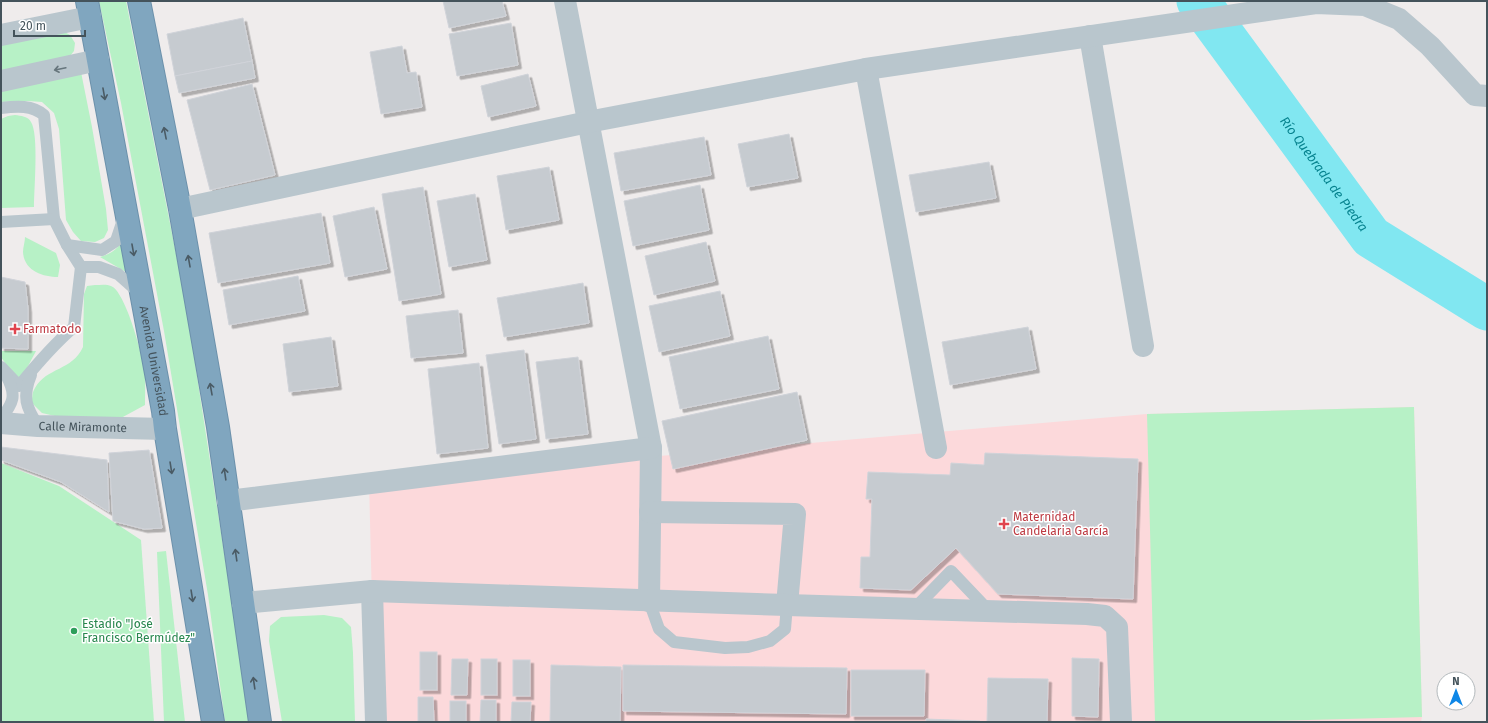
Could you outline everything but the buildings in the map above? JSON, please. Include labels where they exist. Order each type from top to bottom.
[{"type":"highway","points":[[139,1],[180,209],[218,427],[260,722]]},
{"type":"highway","name":"Avenida Universidad","points":[[88,9],[163,411],[213,722]]},
{"type":"street","points":[[565,1],[651,448],[650,601]]},
{"type":"street","points":[[180,209],[588,122],[866,68],[1316,3],[1365,5],[1399,19],[1430,46],[1475,95],[1487,96]]},
{"type":"street","points":[[1,36],[88,9]]},
{"type":"street","points":[[1090,36],[1143,346]]},
{"type":"street","points":[[1,81],[98,60]]},
{"type":"street","points":[[866,68],[936,448]]},
{"type":"street","name":"Calle Miramonte","points":[[1,423],[38,426],[165,430]]},
{"type":"street","points":[[228,500],[651,448]]},
{"type":"street","points":[[650,512],[795,514],[787,605]]},
{"type":"street","points":[[243,603],[372,591],[1087,614],[1105,616],[1117,627],[1122,722]]},
{"type":"street","points":[[372,591],[376,722]]},
{"type":"lane","points":[[1,108],[17,106],[37,110],[44,116],[54,219],[66,245],[81,267],[74,327],[34,366],[19,386],[1,367]]},
{"type":"lane","points":[[66,245],[102,250],[116,240],[126,210]]},
{"type":"lane","points":[[1,222],[54,219]]},
{"type":"lane","points":[[81,267],[99,267],[118,274],[136,290],[145,312]]},
{"type":"lane","points":[[34,366],[26,388],[28,409],[38,426]]},
{"type":"lane","points":[[1,367],[12,388],[12,405],[1,419]]},
{"type":"lane","points":[[914,609],[951,571],[989,611]]},
{"type":"lane","points":[[650,601],[659,629],[674,642],[725,648],[748,647],[770,640],[784,629],[787,605]]},
{"type":"shaded area","points":[[1414,407],[1421,722],[375,722],[369,481],[1147,414]]},
{"type":"green space","points":[[99,1],[126,1],[186,304],[250,722],[225,722],[208,595],[164,331],[121,103]]},
{"type":"green space","points":[[63,31],[70,35],[75,43],[74,51],[70,56],[1,71],[1,45]]},
{"type":"green space","points":[[81,72],[92,127],[106,209],[108,230],[104,238],[95,242],[81,241],[73,232],[66,220],[59,129],[54,113],[42,102],[1,102],[1,91]]},
{"type":"green space","points":[[15,115],[28,119],[33,128],[36,163],[34,207],[1,208],[1,119]]},
{"type":"green space","points":[[25,237],[56,253],[60,265],[58,277],[46,276],[35,272],[27,264],[24,259],[23,252]]},
{"type":"green space","points":[[122,242],[131,275],[100,257],[112,252]]},
{"type":"green space","points":[[87,286],[111,286],[116,290],[122,299],[127,310],[143,360],[145,377],[145,405],[121,418],[68,419],[42,413],[32,403],[34,390],[40,381],[46,376],[73,361],[83,347],[84,294]]},
{"type":"green space","points":[[1,351],[36,351],[19,383],[1,357]]},
{"type":"green space","points":[[1414,407],[1422,717],[1233,722],[1155,722],[1147,414]]},
{"type":"green space","name":"Estadio \"José Francisco Bermúdez\"","points":[[1,463],[59,486],[141,540],[154,722],[1,722]]},
{"type":"green space","points":[[166,551],[185,722],[164,722],[157,552]]},
{"type":"green space","points":[[324,615],[342,618],[351,627],[355,722],[282,722],[269,641],[270,626],[281,617]]},
{"type":"waterway","name":"Río Quebrada de Piedra","points":[[1198,1],[1371,237],[1487,309]]},
{"type":"place","name":"Farmatodo","points":[[15,329]]},
{"type":"place","name":"Maternidad Candelaria García","points":[[1004,524]]},
{"type":"place","name":"Estadio \"José Francisco Bermúdez\"","points":[[74,631]]}]
